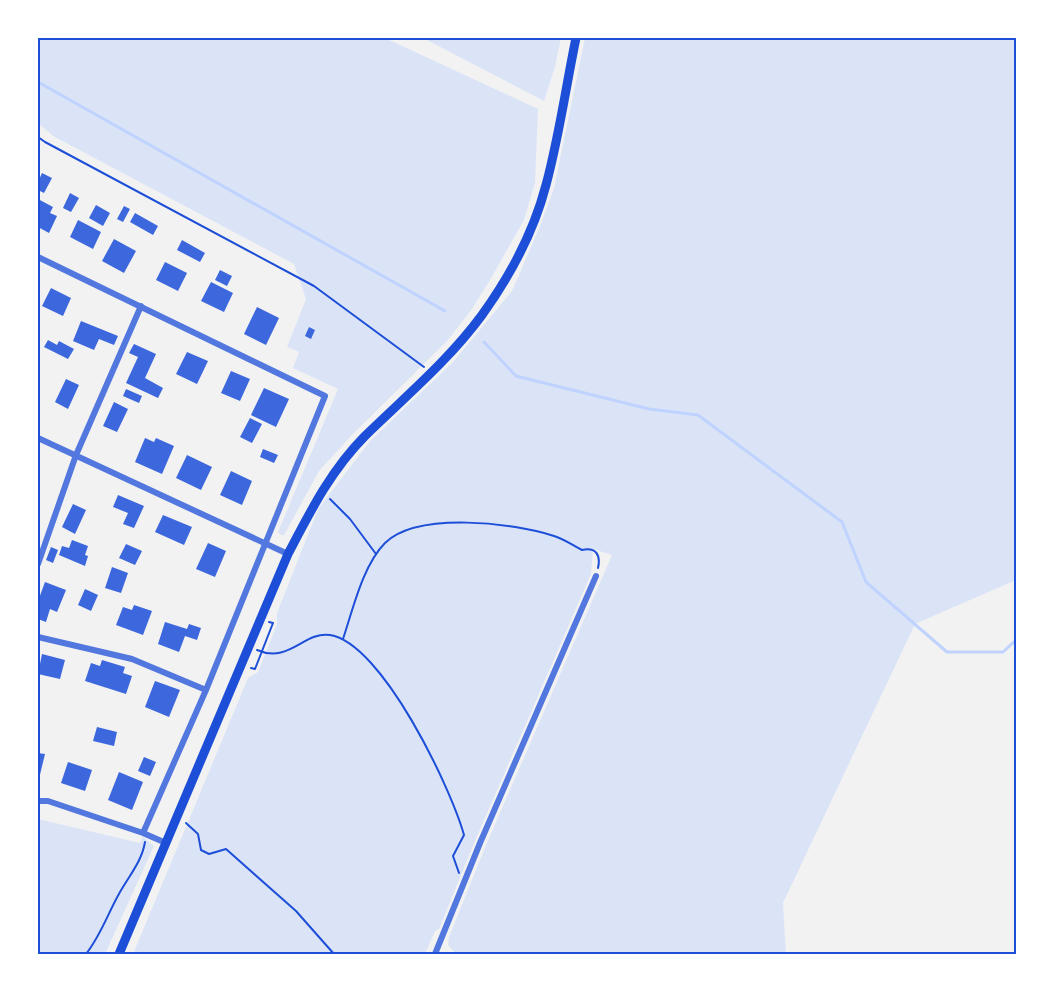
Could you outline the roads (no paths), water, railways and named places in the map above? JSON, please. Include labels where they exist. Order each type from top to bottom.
[{"type":"main road","points":[[119,954],[288,554],[312,507],[333,474],[364,437],[431,372],[481,316],[515,263],[546,186],[576,38]]},
{"type":"street","points":[[38,257],[325,396],[206,690],[143,833]]},
{"type":"street","points":[[38,564],[76,455],[141,306]]},
{"type":"street","points":[[38,438],[288,554]]},
{"type":"street","points":[[437,954],[464,884],[596,576]]},
{"type":"street","points":[[38,637],[132,659],[206,690]]},
{"type":"street","points":[[38,801],[48,801],[166,843]]},
{"type":"waterway","points":[[38,82],[445,311]]},
{"type":"waterway","points":[[484,342],[516,376],[649,409],[698,415],[842,522],[866,582],[947,652],[1003,652],[1016,640]]}]
